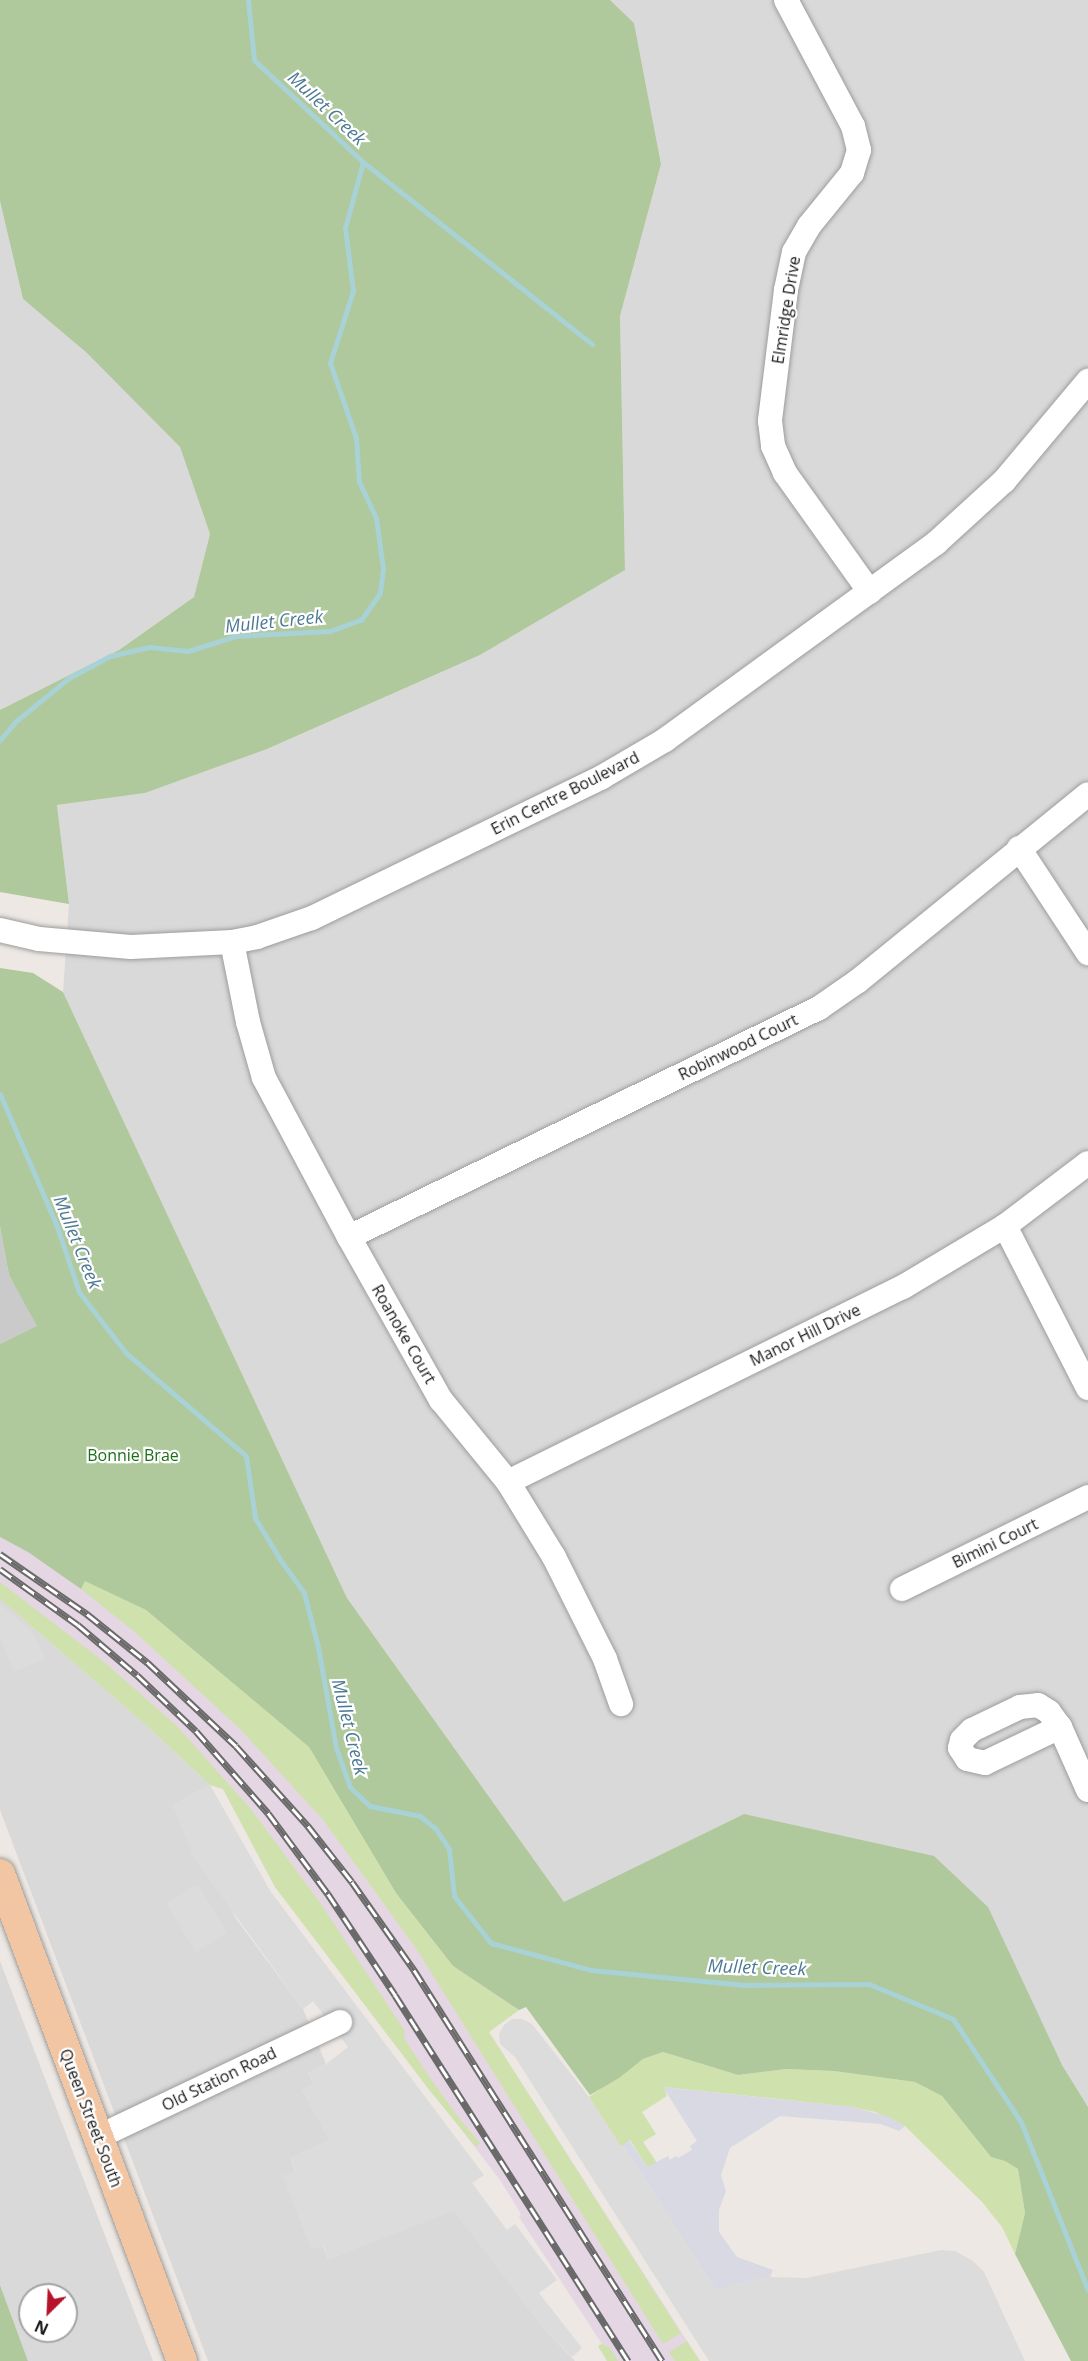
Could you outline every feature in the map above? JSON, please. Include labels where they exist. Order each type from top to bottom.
[{"type":"main road","name":"Queen Street South","points":[[0,1874],[183,2361]]},
{"type":"street","name":"Elmridge Drive","points":[[786,0],[853,126],[860,150],[852,173],[809,226],[794,252],[786,290],[770,421],[773,446],[785,473],[870,592]]},
{"type":"street","name":"Erin Centre Boulevard","points":[[0,930],[39,939],[132,947],[232,942],[257,937],[312,918],[603,777],[665,740],[936,543],[1004,481],[1088,381]]},
{"type":"street","name":"Robinwood Court","points":[[349,1237],[819,1008],[858,981],[1088,794]]},
{"type":"street","points":[[1019,848],[1088,953]]},
{"type":"street","name":"Roanoke Court","points":[[232,942],[248,1022],[264,1078],[349,1237],[441,1400],[508,1482],[559,1568],[605,1659],[621,1704]]},
{"type":"street","name":"Manor Hill Drive","points":[[508,1482],[903,1287],[1005,1226],[1088,1163]]},
{"type":"street","points":[[1005,1226],[1088,1388]]},
{"type":"street","name":"Bimini Court","points":[[902,1589],[1088,1497]]},
{"type":"street","points":[[1060,1728],[1088,1790]]},
{"type":"street","name":"Old Station Road","points":[[99,2137],[340,2022]]},
{"type":"shaded area","points":[[610,0],[1088,0],[1088,2107],[1062,2065],[744,1814],[564,1903],[347,1598],[63,992],[69,904],[57,805],[145,793],[267,749],[480,655],[625,570],[620,316],[661,164],[634,23]]},
{"type":"shaded area","points":[[0,201],[23,299],[86,351],[180,447],[210,534],[194,597],[119,650],[0,710]]},
{"type":"shaded area","points":[[0,1226],[9,1275],[38,1326],[0,1344]]},
{"type":"shaded area","points":[[0,1537],[146,1610],[453,1966],[519,2010],[489,2032],[700,2361],[607,2361],[598,2346],[602,2344],[519,2217],[521,2214],[500,2180],[275,1887],[223,1789],[210,1785],[146,1725],[0,1599]]},
{"type":"shaded area","points":[[0,1599],[146,1725],[210,1785],[173,1805],[237,1920],[303,2009],[326,2064],[308,2073],[314,2084],[302,2090],[330,2140],[290,2158],[328,2259],[454,2210],[545,2330],[575,2361],[208,2361],[0,1810]]},
{"type":"shaded area","points":[[0,1604],[31,1630],[45,1659],[14,1672],[0,1636]]},
{"type":"shaded area","points":[[210,1785],[271,1892],[484,2175],[472,2183],[507,2230],[515,2224],[557,2280],[539,2293],[582,2348],[572,2357],[545,2330],[454,2211],[328,2259],[324,2246],[311,2250],[283,2176],[295,2171],[290,2158],[329,2140],[302,2090],[314,2084],[308,2073],[326,2064],[348,2047],[313,2001],[303,2009],[194,1858],[173,1805]]},
{"type":"shaded area","points":[[198,1884],[227,1933],[196,1952],[166,1903]]},
{"type":"shaded area","points":[[0,1961],[153,2361],[28,2361],[21,2343],[78,2343],[78,2283],[18,2283],[18,2334],[0,2285]]},
{"type":"shaded area","points":[[512,2019],[522,2019],[532,2024],[589,2097],[621,2146],[623,2145],[716,2291],[734,2284],[770,2277],[807,2278],[941,2250],[955,2251],[973,2261],[984,2272],[1025,2361],[709,2361],[515,2057],[500,2044],[499,2034],[504,2025]]},
{"type":"shaded area","points":[[663,2087],[853,2107],[889,2117],[905,2126],[899,2131],[881,2124],[780,2116],[730,2148],[721,2175],[726,2191],[719,2210],[719,2232],[737,2257],[773,2270],[770,2277],[734,2284],[716,2291],[623,2145],[629,2140],[647,2167],[668,2156],[670,2160],[676,2156],[678,2158],[692,2150],[690,2146],[697,2141]]},
{"type":"green space","points":[[0,0],[610,0],[634,23],[661,164],[620,316],[625,570],[480,655],[267,749],[145,793],[57,805],[69,904],[0,892],[0,710],[119,650],[194,597],[210,534],[180,447],[86,352],[23,299],[0,201]]},
{"type":"green space","name":"Bonnie Brae","points":[[0,968],[33,973],[63,992],[347,1598],[564,1902],[744,1814],[934,1856],[988,1907],[1062,2065],[1088,2107],[1088,2361],[1071,2361],[1015,2254],[1025,2213],[1018,2169],[1005,2161],[991,2157],[942,2096],[915,2082],[834,2071],[786,2069],[738,2075],[663,2052],[643,2059],[619,2078],[590,2095],[526,2007],[519,2010],[453,1966],[396,1893],[309,1747],[146,1610],[85,1581],[81,1589],[28,1552],[0,1537],[0,1344],[37,1326],[9,1275],[0,1226]]},
{"type":"green space","points":[[84,1580],[146,1610],[309,1747],[396,1893],[453,1966],[519,2010],[489,2032],[681,2333],[663,2344],[417,1950],[324,1821],[240,1729],[136,1633],[81,1589]]},
{"type":"green space","points":[[0,1582],[103,1661],[177,1726],[251,1809],[321,1904],[405,2031],[404,2038],[428,2075],[480,2143],[476,2147],[430,2091],[275,1887],[223,1789],[210,1785],[146,1725],[0,1599]]},
{"type":"green space","points":[[663,2052],[738,2075],[786,2069],[834,2071],[915,2082],[942,2096],[991,2157],[1005,2161],[1018,2169],[1025,2213],[1015,2254],[1002,2227],[982,2202],[905,2126],[875,2112],[853,2107],[664,2087],[667,2096],[642,2112],[656,2134],[643,2142],[657,2163],[647,2167],[630,2140],[621,2147],[589,2097],[643,2059]]},
{"type":"green space","points":[[0,2285],[18,2334],[18,2343],[21,2343],[28,2361],[0,2361]]},
{"type":"green space","points":[[687,2341],[700,2361],[675,2361],[669,2352]]},
{"type":"green space","points":[[602,2344],[610,2348],[618,2361],[607,2361],[598,2346]]},
{"type":"waterway","name":"Mullet Creek","points":[[0,740],[16,721],[69,678],[110,656],[149,647],[188,651],[236,636],[330,631],[361,620],[380,593],[383,569],[376,518],[359,482],[356,438],[330,363],[353,291],[345,228],[363,162],[254,60],[248,0]]},
{"type":"waterway","points":[[363,162],[592,344]]},
{"type":"waterway","name":"Mullet Creek","points":[[0,1094],[56,1224],[79,1292],[126,1353],[246,1456],[255,1518],[304,1593],[318,1647],[336,1748],[350,1787],[370,1806],[420,1816],[436,1829],[449,1849],[454,1896],[491,1943],[591,1970],[744,1985],[869,1984],[953,2019],[1021,2122],[1088,2290]]},
{"type":"railway","points":[[0,1554],[87,1614],[147,1662],[236,1746],[308,1826],[352,1882],[414,1970],[662,2361]]},
{"type":"railway","points":[[0,1569],[78,1625],[137,1675],[196,1731],[268,1813],[328,1894],[395,1995],[628,2361]]}]
